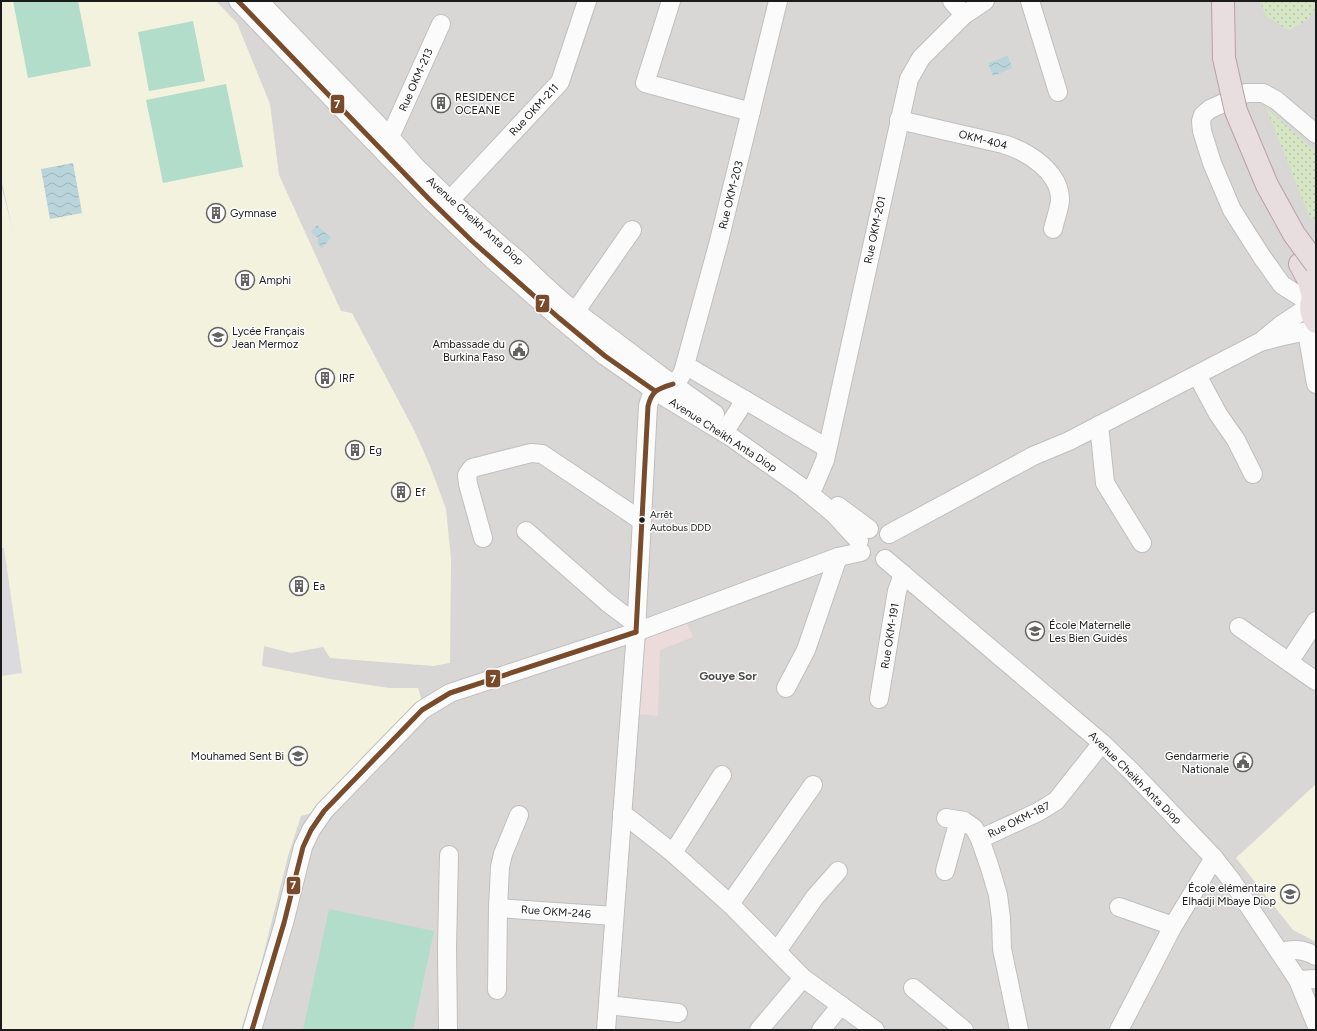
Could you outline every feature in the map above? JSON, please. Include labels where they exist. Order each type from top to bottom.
[{"type":"highway","points":[[1209,1],[1214,59],[1224,114],[1243,163],[1266,212],[1308,264]]},
{"type":"highway","points":[[1222,1],[1224,58],[1236,111],[1267,185],[1294,234],[1308,264],[1313,312]]},
{"type":"street","name":"Avenue Cheikh Anta Diop","points":[[238,1],[429,199],[472,241],[564,323],[605,356],[655,391],[731,437],[804,488],[863,541]]},
{"type":"street","name":"Avenue Cheikh Anta Diop","points":[[259,1],[390,137],[415,166],[450,200],[542,283],[576,312],[814,486],[845,512],[863,541]]},
{"type":"street","name":"Rue OKM-211","points":[[450,200],[560,82],[587,1]]},
{"type":"street","points":[[671,1],[645,83],[751,112]]},
{"type":"street","name":"Rue OKM-203","points":[[673,384],[680,378],[685,365],[719,241],[778,1]]},
{"type":"street","points":[[952,1],[964,15]]},
{"type":"street","name":"Rue OKM-201","points":[[814,486],[825,460],[909,80],[921,58],[964,15],[985,1]]},
{"type":"street","points":[[1030,1],[1058,92]]},
{"type":"street","name":"Rue OKM-213","points":[[390,137],[441,24]]},
{"type":"street","points":[[1316,134],[1276,100],[1263,93],[1246,93],[1210,109],[1203,115],[1201,121],[1202,132],[1212,163],[1232,210],[1282,285],[1313,312],[1316,384]]},
{"type":"street","name":"OKM-404","points":[[899,120],[1003,144],[1013,147],[1036,160],[1045,168],[1058,187],[1060,202],[1054,229]]},
{"type":"street","points":[[576,312],[632,230]]},
{"type":"street","points":[[889,534],[1033,456],[1069,441],[1260,342],[1281,325],[1313,312]]},
{"type":"street","points":[[1260,342],[1279,337],[1313,312]]},
{"type":"street","points":[[685,365],[827,448]]},
{"type":"street","points":[[1196,375],[1218,414],[1236,440],[1253,474]]},
{"type":"street","points":[[606,1030],[636,628],[648,406],[655,391],[673,384]]},
{"type":"street","points":[[706,408],[722,387]]},
{"type":"street","points":[[729,425],[746,400]]},
{"type":"street","points":[[1099,425],[1105,483],[1142,543]]},
{"type":"street","points":[[483,538],[468,484],[467,475],[472,468],[531,453],[542,454],[642,521]]},
{"type":"street","points":[[252,1030],[284,923],[303,848],[311,830],[324,811],[422,710],[450,694],[838,557],[880,528],[889,534],[893,544],[892,550],[885,559],[874,561],[869,560],[864,557],[863,541]]},
{"type":"street","points":[[526,531],[636,628]]},
{"type":"street","points":[[786,688],[806,650],[838,557]]},
{"type":"street","name":"Avenue Cheikh Anta Diop","points":[[885,559],[1102,743],[1131,771],[1214,858],[1232,881],[1298,980],[1316,1024]]},
{"type":"street","name":"Rue OKM-191","points":[[879,699],[897,591],[903,574]]},
{"type":"street","points":[[1288,662],[1316,621]]},
{"type":"street","points":[[1239,627],[1316,681]]},
{"type":"street","name":"Rue OKM-187","points":[[980,839],[1038,812],[1056,801],[1102,743]]},
{"type":"street","points":[[674,853],[722,775]]},
{"type":"street","points":[[730,904],[813,785]]},
{"type":"street","points":[[622,813],[674,853],[730,904],[803,978],[875,1030]]},
{"type":"street","points":[[497,990],[500,867],[503,854],[518,815]]},
{"type":"street","points":[[945,871],[952,819],[969,824],[974,828],[980,839],[998,895],[1001,918],[1002,949],[1019,1030]]},
{"type":"street","points":[[448,855],[448,1030]]},
{"type":"street","points":[[1119,1030],[1173,926],[1214,858]]},
{"type":"street","points":[[777,951],[815,897],[838,871]]},
{"type":"street","points":[[1119,907],[1173,926]]},
{"type":"street","name":"Rue OKM-246","points":[[498,908],[614,916]]},
{"type":"street","points":[[1280,952],[1293,949],[1303,950],[1316,956]]},
{"type":"street","points":[[759,1030],[803,978]]},
{"type":"street","points":[[1298,980],[1316,979]]},
{"type":"street","points":[[913,988],[964,1030]]},
{"type":"street","points":[[608,1005],[678,1013]]},
{"type":"street","points":[[821,1030],[841,1005]]},
{"type":"shaded area","points":[[1,1],[1316,1],[1316,1030],[1,1030]]},
{"type":"shaded area","points":[[1,1],[216,1],[237,23],[270,104],[279,175],[341,311],[352,313],[415,432],[430,466],[446,509],[451,559],[450,663],[433,666],[330,658],[323,647],[291,653],[264,646],[262,666],[330,679],[389,688],[418,688],[422,701],[315,812],[301,816],[288,856],[261,964],[241,1030],[1,1030],[1,185],[12,227],[1,178]]},
{"type":"shaded area","points":[[1,548],[4,548],[22,673],[1,676]]},
{"type":"shaded area","points":[[686,621],[693,637],[660,650],[658,716],[638,714],[642,650],[646,638],[654,632]]},
{"type":"shaded area","name":"École elémentaire Elhadji Mbaye Diop","points":[[1316,784],[1316,942],[1293,930],[1236,858]]},
{"type":"green space","points":[[13,1],[78,1],[91,66],[28,78]]},
{"type":"green space","points":[[1260,1],[1316,1],[1311,16],[1289,31],[1266,16]]},
{"type":"green space","points":[[193,21],[205,81],[149,91],[138,32]]},
{"type":"green space","points":[[226,84],[243,167],[163,183],[146,100]]},
{"type":"green space","points":[[1266,108],[1316,151],[1316,219],[1310,218]]},
{"type":"green space","points":[[329,909],[434,931],[413,1030],[303,1030]]},
{"type":"water","points":[[1008,56],[1012,68],[993,76],[988,63]]},
{"type":"water","points":[[73,163],[82,213],[50,219],[41,169]]},
{"type":"water","points":[[317,225],[331,238],[322,248],[318,244],[318,238],[311,232]]},
{"type":"transit line","name":"7","points":[[238,1],[429,199],[472,241],[559,318],[605,356],[655,391]]},
{"type":"transit line","name":"7","points":[[636,632],[648,406],[651,397],[656,391],[673,384]]},
{"type":"transit line","name":"7","points":[[252,1030],[284,923],[303,847],[311,830],[324,811],[422,710],[450,693],[636,632]]},
{"type":"place","name":"RESIDENCE OCEANE","points":[[441,103]]},
{"type":"place","name":"Gymnase","points":[[216,213]]},
{"type":"place","name":"Amphi","points":[[245,280]]},
{"type":"place","name":"Lycée Français Jean Mermoz","points":[[218,337]]},
{"type":"place","name":"Ambassade du Burkina Faso","points":[[519,350]]},
{"type":"place","name":"IRF","points":[[325,378]]},
{"type":"place","name":"Eg","points":[[355,450]]},
{"type":"place","name":"Ef","points":[[401,492]]},
{"type":"place","name":"Arrêt Autobus DDD","points":[[642,520]]},
{"type":"place","name":"Ea","points":[[299,586]]},
{"type":"place","name":"École Maternelle Les Bien Guidés","points":[[1035,631]]},
{"type":"place","name":"Mouhamed Sent Bi","points":[[298,756]]},
{"type":"place","name":"Gendarmerie Nationale","points":[[1243,762]]},
{"type":"place","name":"École elémentaire Elhadji Mbaye Diop","points":[[1290,894]]},
{"type":"district","name":"Gouye Sor","points":[[728,676]]}]
